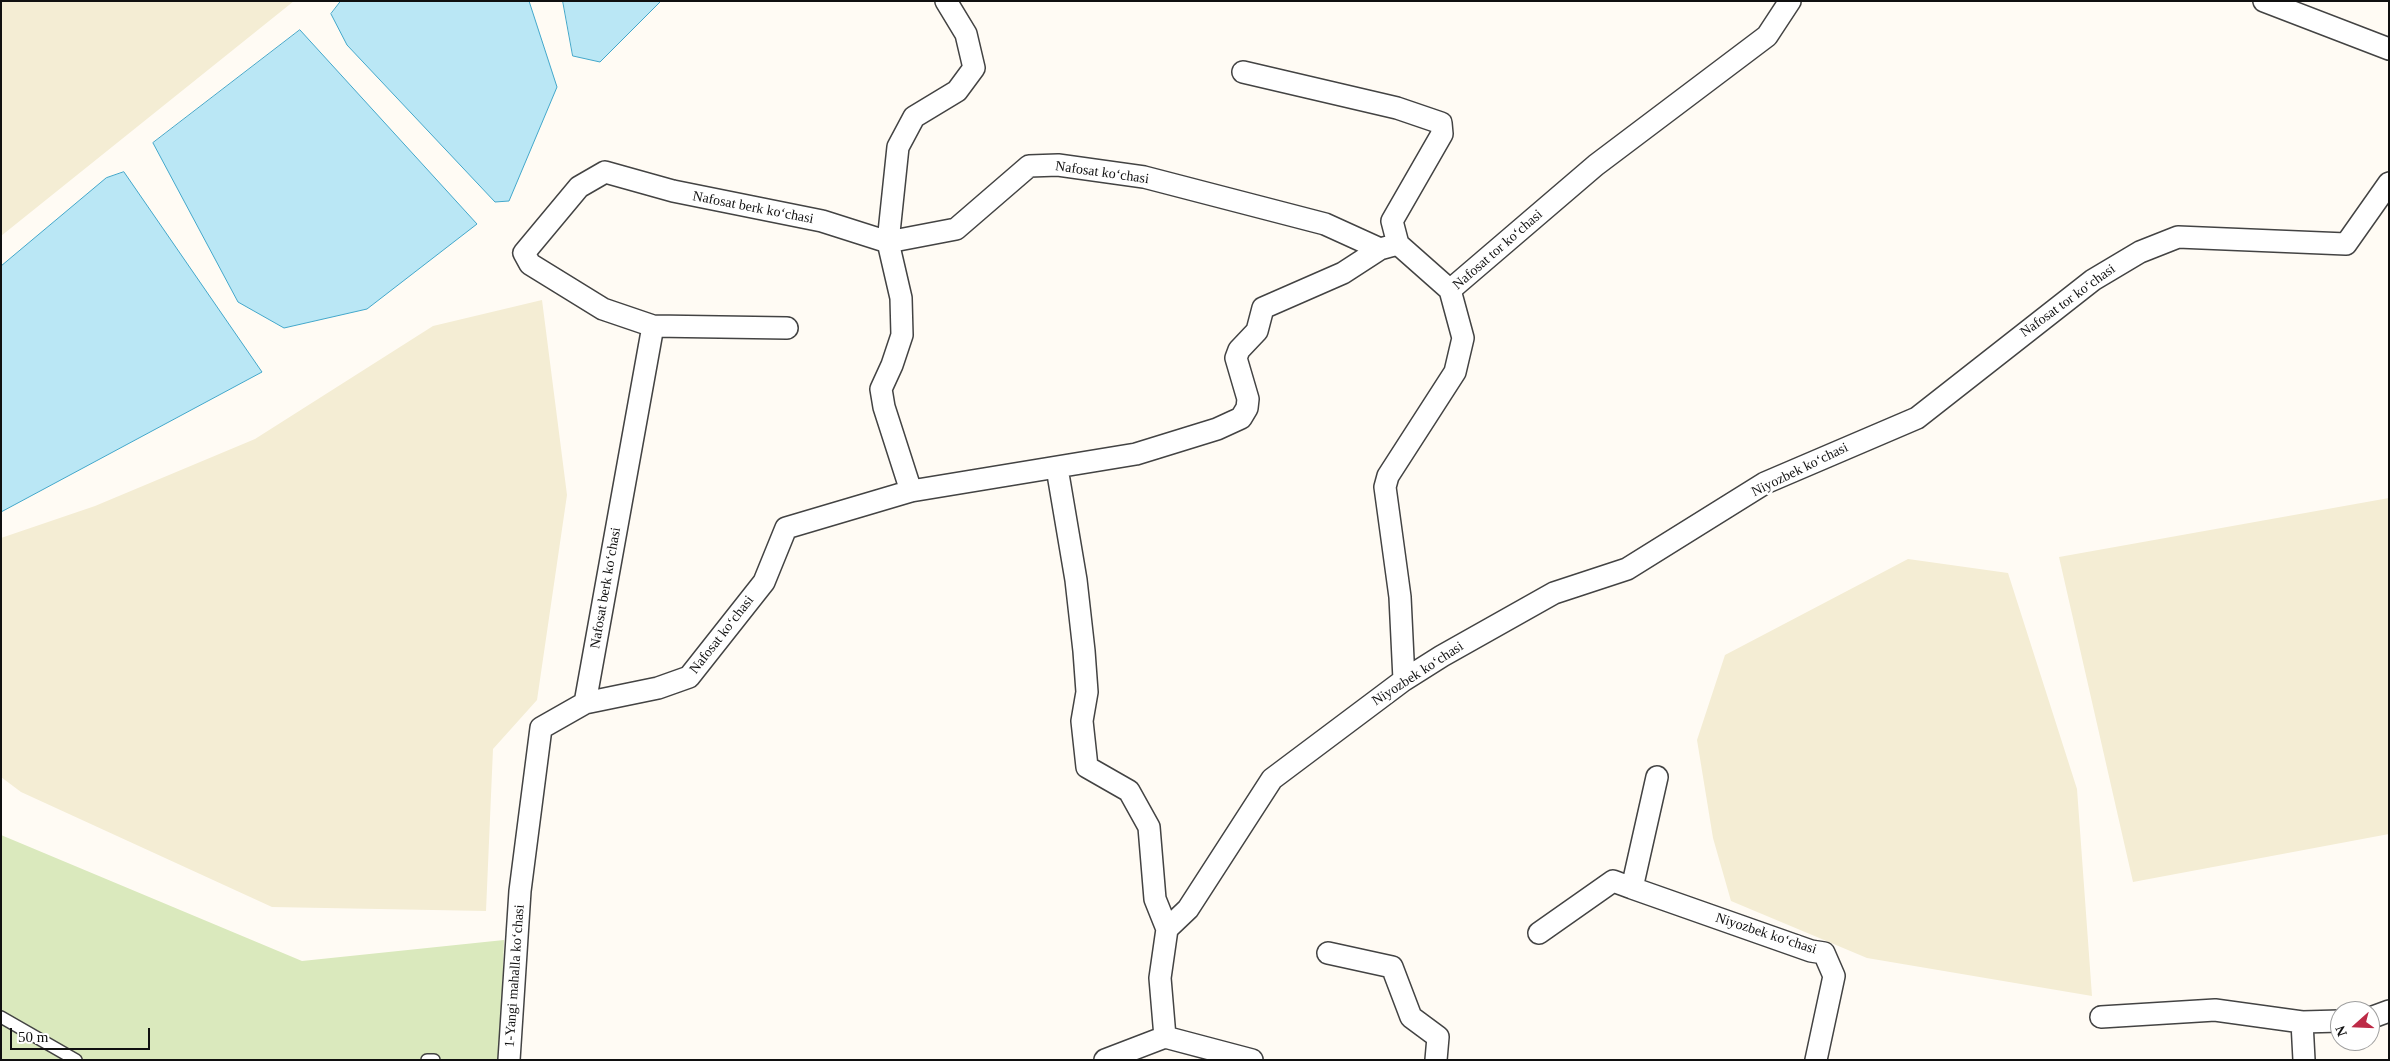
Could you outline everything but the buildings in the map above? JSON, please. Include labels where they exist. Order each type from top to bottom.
[{"type":"street","points":[[911,491],[884,407],[881,389],[902,334],[901,298],[888,242],[898,147],[914,117],[957,91],[974,68],[966,34],[946,1]]},
{"type":"street","name":"Nafosat tor ko‘chasi","points":[[1404,680],[1400,597],[1385,488],[1388,476],[1455,372],[1463,338],[1450,290],[1596,166],[1767,36],[1790,1]]},
{"type":"street","points":[[2264,1],[2389,49]]},
{"type":"street","points":[[1243,72],[1397,108],[1441,123],[1442,134],[1392,221],[1389,247]]},
{"type":"street","name":"Nafosat ko‘chasi","points":[[888,242],[956,229],[1030,166],[1058,165],[1144,177],[1325,224],[1389,247],[1450,290]]},
{"type":"street","name":"Nafosat berk ko‘chasi","points":[[787,328],[653,326],[603,309],[530,264],[524,253],[579,187],[605,172],[673,191],[822,221],[888,242]]},
{"type":"street","name":"Nafosat tor ko‘chasi","points":[[1917,418],[2093,280],[2140,252],[2178,237],[2346,244],[2389,182]]},
{"type":"street","name":"Nafosat ko‘chasi","points":[[520,891],[541,728],[585,703],[658,688],[690,677],[764,582],[786,528],[911,491],[1136,454],[1218,429],[1241,418],[1247,408],[1248,399],[1236,358],[1239,350],[1257,331],[1263,308],[1343,273],[1389,247]]},
{"type":"street","name":"Nafosat berk ko‘chasi","points":[[585,703],[653,326]]},
{"type":"street","name":"Niyozbek ko‘chasi","points":[[1167,929],[1188,909],[1272,779],[1404,680],[1442,656],[1554,593],[1627,569],[1765,484],[1917,418]]},
{"type":"street","points":[[1057,468],[1076,580],[1084,651],[1087,692],[1082,721],[1087,768],[1129,791],[1148,828],[1155,899],[1167,929],[1160,978],[1165,1037]]},
{"type":"street","points":[[1632,888],[1657,777]]},
{"type":"street","name":"Niyozbek ko‘chasi","points":[[1539,934],[1613,881],[1811,951],[1824,953],[1834,976],[1816,1060]]},
{"type":"street","name":"1-Yangi mahalla ko‘chasi","points":[[509,1060],[520,891]]},
{"type":"street","points":[[1328,952],[1392,967],[1411,1017],[1438,1037],[1436,1060]]},
{"type":"street","points":[[2101,1017],[2215,1010],[2302,1022],[2330,1021]]},
{"type":"street","points":[[2302,1022],[2304,1060]]},
{"type":"street","points":[[1105,1060],[1165,1037],[1252,1060]]},
{"type":"lane","points":[[1,1017],[76,1060]]},
{"type":"lane","points":[[427,1060],[434,1060]]},
{"type":"shaded area","points":[[1,1],[294,1],[1,236]]},
{"type":"shaded area","points":[[542,300],[567,495],[537,700],[493,749],[486,911],[272,907],[21,792],[1,777],[1,538],[95,506],[255,439],[433,326]]},
{"type":"shaded area","points":[[2389,498],[2389,834],[2133,882],[2059,557]]},
{"type":"shaded area","points":[[1908,559],[2008,573],[2077,789],[2092,996],[1867,958],[1731,901],[1713,838],[1697,740],[1725,655]]},
{"type":"green space","points":[[1,835],[302,961],[504,940],[500,1060],[1,1060]]},
{"type":"water","points":[[341,1],[529,1],[557,87],[509,201],[495,202],[347,45],[331,14]]},
{"type":"water","points":[[563,1],[661,1],[600,62],[573,56]]},
{"type":"water","points":[[300,30],[477,224],[367,309],[284,328],[238,302],[153,143]]},
{"type":"water","points":[[124,172],[262,372],[1,512],[1,266],[106,178]]}]
